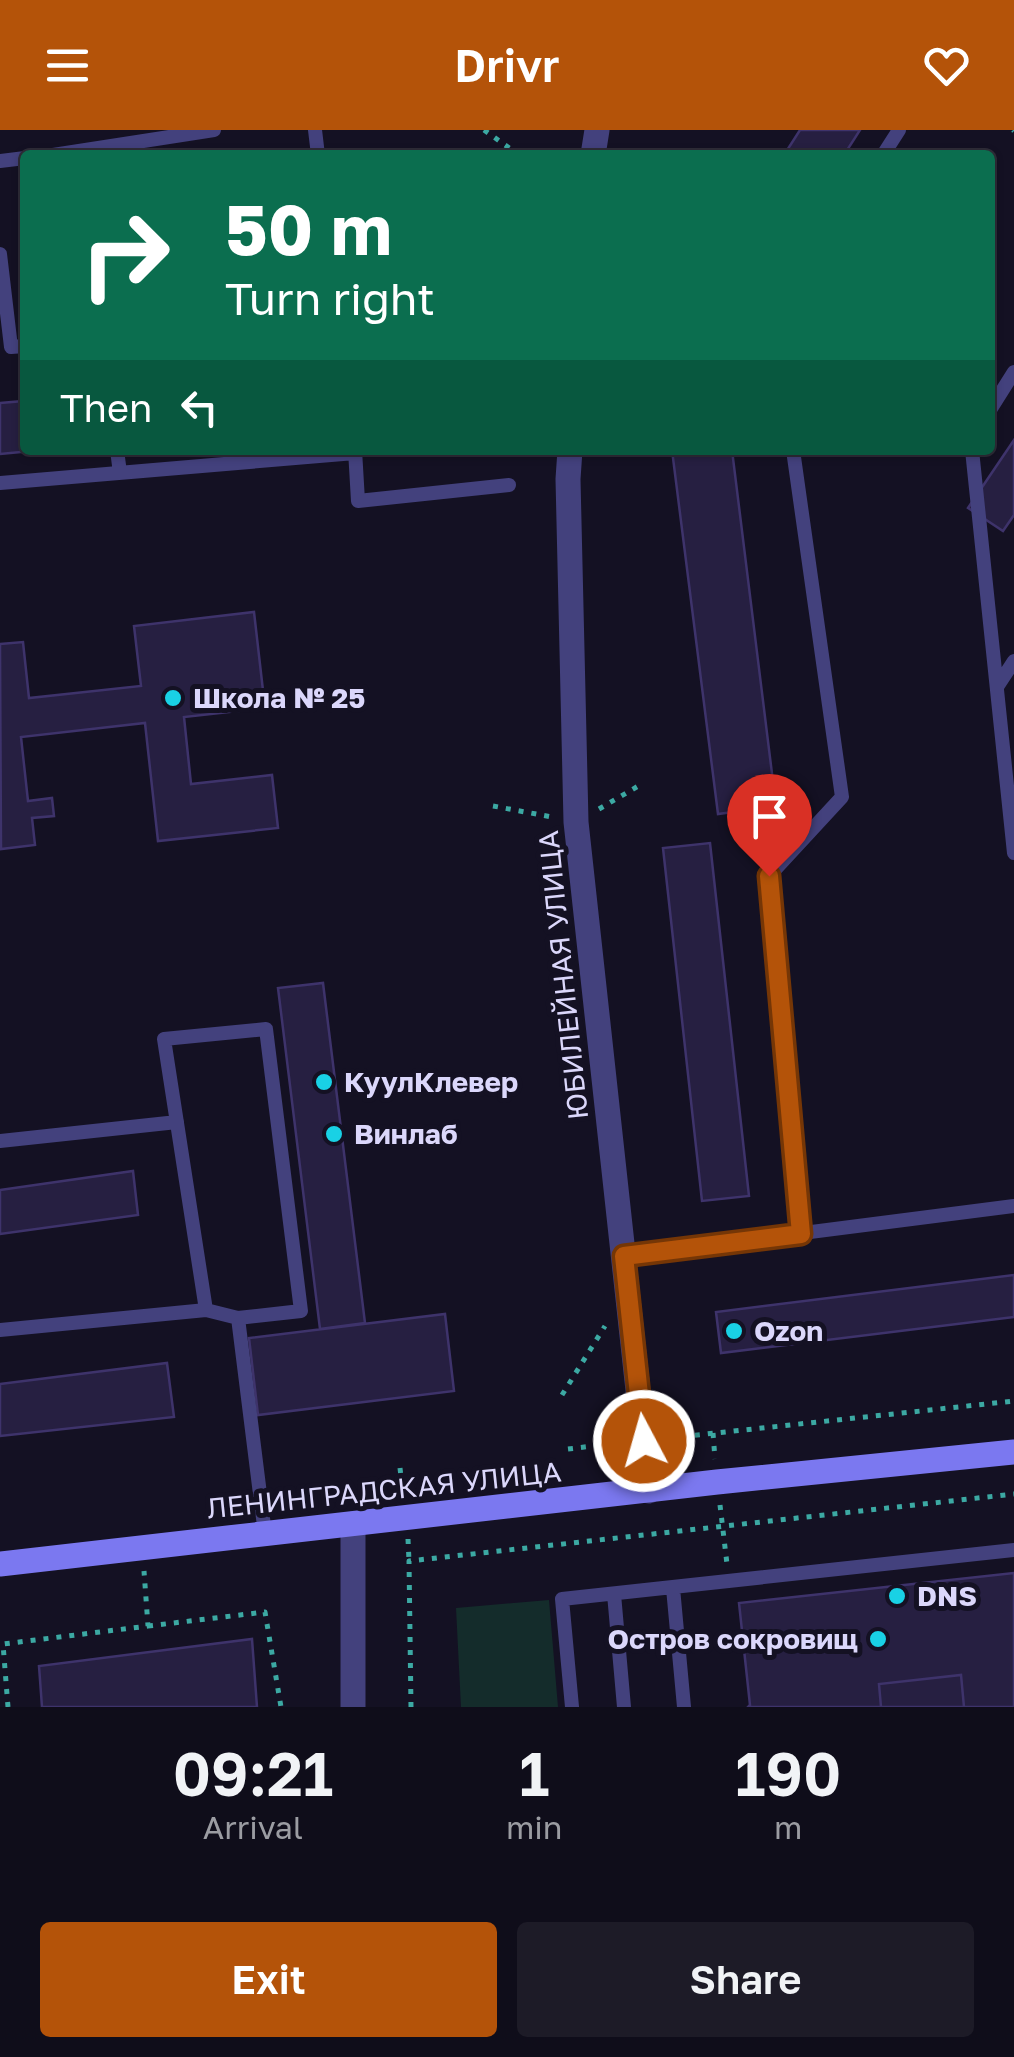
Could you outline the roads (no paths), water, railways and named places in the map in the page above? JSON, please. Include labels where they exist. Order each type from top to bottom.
[{"type":"main road","name":"ЛЕНИНГРАДСКАЯ УЛИЦА","points":[[0,1564],[1014,1452]]},
{"type":"street","name":"ЮБИЛЕЙНАЯ УЛИЦА","points":[[570,455],[576,822],[650,1491]]},
{"type":"street","points":[[353,1524],[354,1707]]},
{"type":"lane","points":[[102,150],[214,130]]},
{"type":"lane","points":[[0,254],[11,347],[20,346]]},
{"type":"lane","points":[[995,402],[1014,372]]},
{"type":"lane","points":[[118,455],[120,473]]},
{"type":"lane","points":[[0,483],[312,455]]},
{"type":"lane","points":[[355,455],[358,501],[508,485]]},
{"type":"lane","points":[[793,455],[842,798],[769,876],[801,1234]]},
{"type":"lane","points":[[973,455],[1014,853]]},
{"type":"lane","points":[[997,688],[1014,661]]},
{"type":"lane","points":[[0,1330],[206,1310],[238,1318],[301,1311],[266,1030],[164,1039],[206,1310]]},
{"type":"lane","points":[[0,1140],[177,1122]]},
{"type":"lane","points":[[624,1256],[1014,1206]]},
{"type":"lane","points":[[238,1318],[264,1534]]},
{"type":"lane","points":[[572,1707],[562,1599],[1014,1550]]},
{"type":"lane","points":[[673,1588],[684,1707]]},
{"type":"lane","points":[[614,1594],[624,1707]]},
{"type":"place","name":"Школа № 25","points":[[173,698]]},
{"type":"place","name":"КуулКлевер","points":[[324,1082]]},
{"type":"place","name":"Винлаб","points":[[334,1134]]},
{"type":"place","name":"Ozon","points":[[734,1331]]},
{"type":"place","name":"DNS","points":[[897,1596]]},
{"type":"place","name":"Остров сокровищ","points":[[878,1639]]}]
